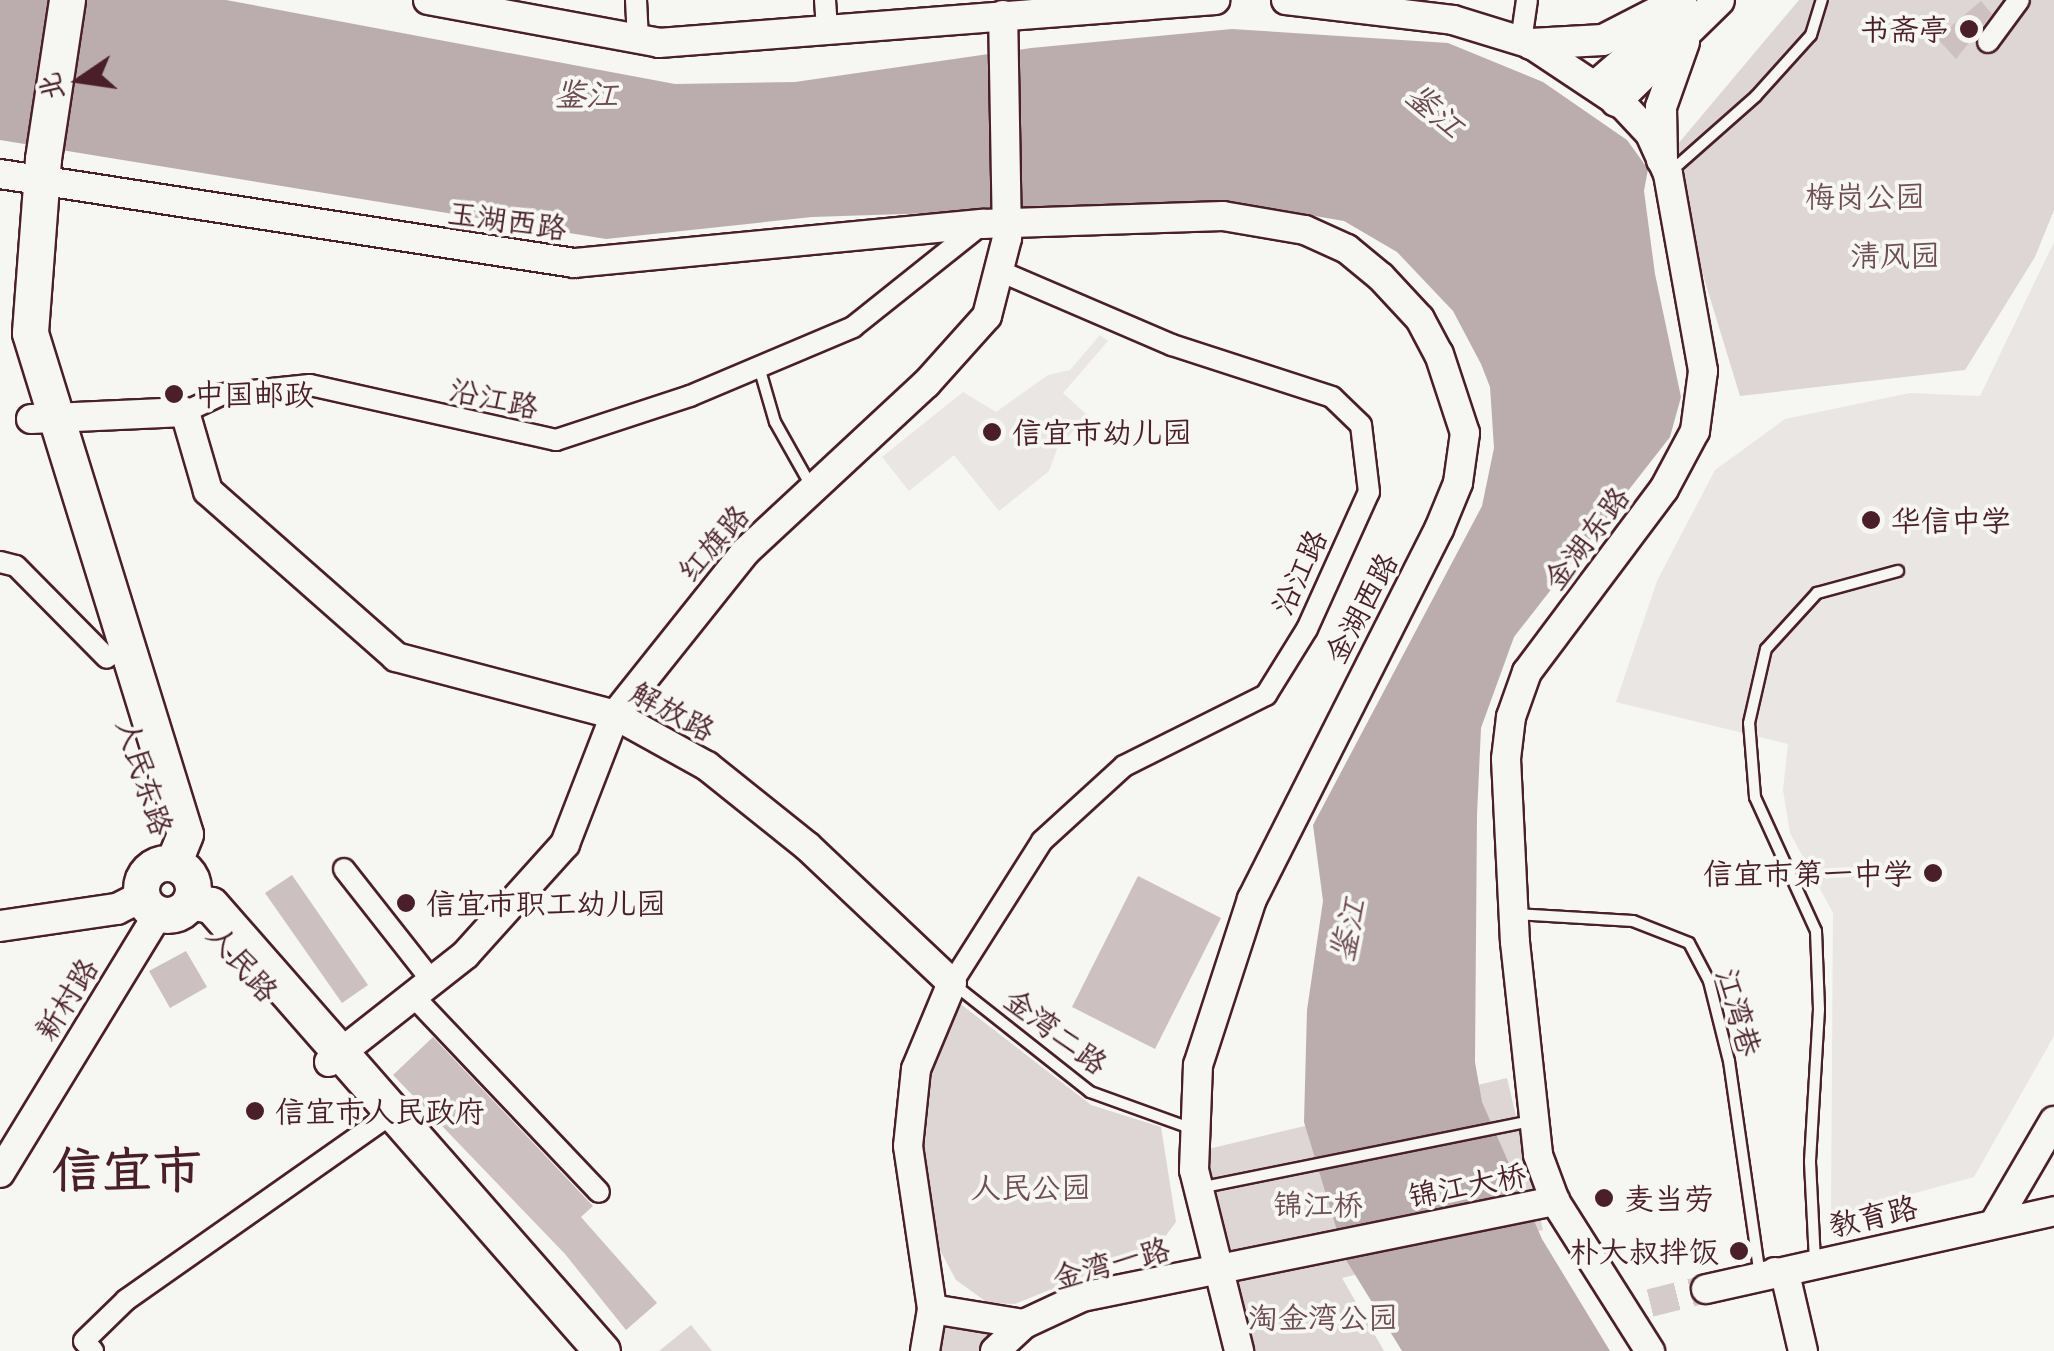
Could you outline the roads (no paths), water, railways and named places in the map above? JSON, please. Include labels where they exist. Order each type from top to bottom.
[{"type":"highway","points":[[27,170],[52,0]]},
{"type":"highway","points":[[27,170],[67,0]]},
{"type":"highway","name":"人民东路","points":[[27,170],[8,317],[185,834],[173,863]]},
{"type":"highway","name":"人民东路","points":[[41,418],[107,658],[173,863]]},
{"type":"highway","name":"人民路","points":[[173,863],[192,881],[163,904],[335,1058],[602,1351]]},
{"type":"highway","name":"人民路","points":[[335,1058],[382,1120],[584,1351]]},
{"type":"main road","points":[[442,1],[638,40],[826,28],[1007,5],[1215,0]]},
{"type":"main road","name":"金湖东路","points":[[1286,0],[1375,3],[1452,20],[1526,43],[1607,93],[1650,134],[1665,166],[1703,370],[1695,430],[1664,489],[1527,672],[1510,717],[1506,759],[1514,914],[1532,1120],[1556,1201],[1650,1351]]},
{"type":"main road","points":[[1526,43],[1603,40],[1719,0]]},
{"type":"main road","name":"红旗路","points":[[335,1058],[466,954],[564,844],[614,714],[745,552],[965,345],[986,316],[1002,272],[995,224],[1007,5]]},
{"type":"main road","points":[[1607,93],[1688,9]]},
{"type":"main road","points":[[1665,166],[1661,107],[1688,9]]},
{"type":"main road","name":"玉湖西路","points":[[27,170],[574,263],[995,224]]},
{"type":"main road","name":"金湖西路","points":[[995,224],[1223,216],[1305,230],[1346,249],[1420,320],[1456,397],[1464,433],[1458,483],[1439,530],[1252,899],[1198,1065],[1192,1128],[1198,1188],[1239,1351]]},
{"type":"main road","points":[[41,418],[185,412]]},
{"type":"main road","name":"解放路","points":[[185,412],[208,491],[396,658],[614,714],[738,784],[952,983]]},
{"type":"main road","points":[[0,916],[163,904]]},
{"type":"main road","points":[[0,926],[163,904]]},
{"type":"main road","name":"新村路","points":[[0,1173],[163,904]]},
{"type":"main road","points":[[924,1351],[932,1309],[908,1146],[916,1069],[952,983]]},
{"type":"main road","points":[[1995,1222],[2054,1121]]},
{"type":"main road","name":"锦江大桥","points":[[1216,1270],[1556,1201]]},
{"type":"main road","name":"教育路","points":[[1706,1289],[2054,1212]]},
{"type":"main road","name":"金湾一路","points":[[995,1351],[1024,1337],[1082,1297],[1216,1270]]},
{"type":"main road","points":[[1767,1274],[1794,1351]]},
{"type":"main road","points":[[1767,1274],[1786,1278],[1803,1351]]},
{"type":"main road","points":[[1622,1310],[1650,1303]]},
{"type":"main road","points":[[932,1309],[1024,1337]]},
{"type":"street","points":[[636,0],[638,40]]},
{"type":"street","points":[[824,0],[826,28]]},
{"type":"street","points":[[1526,43],[1527,0]]},
{"type":"street","points":[[1988,42],[2019,0]]},
{"type":"street","name":"沿江路","points":[[185,412],[223,394],[310,384],[556,440],[759,367],[854,326],[995,224]]},
{"type":"street","name":"沿江路","points":[[952,983],[1042,841],[1124,766],[1266,695],[1307,629],[1368,492],[1361,425],[1332,397],[1172,344],[1002,272]]},
{"type":"street","points":[[0,562],[16,566],[107,658]]},
{"type":"street","points":[[344,870],[422,988],[600,1192]]},
{"type":"street","points":[[93,1351],[84,1342],[126,1300],[382,1120]]},
{"type":"lane","points":[[1665,166],[1756,96],[1811,35],[1822,0]]},
{"type":"lane","points":[[759,367],[775,422],[812,487]]},
{"type":"lane","points":[[1815,1262],[1810,1161],[1820,1009],[1816,931],[1755,797],[1748,724],[1766,649],[1817,592],[1898,571]]},
{"type":"lane","name":"江湾巷","points":[[1514,914],[1632,921],[1689,943],[1710,982],[1730,1061],[1767,1274]]},
{"type":"lane","name":"金湾二路","points":[[952,983],[1090,1092],[1192,1128]]},
{"type":"lane","points":[[1198,1188],[1532,1120]]},
{"type":"water","name":"鉴江","points":[[0,0],[226,0],[675,84],[795,82],[1031,48],[1232,29],[1448,43],[1543,82],[1627,140],[1648,169],[1644,191],[1655,274],[1681,397],[1670,437],[1514,637],[1481,728],[1477,815],[1475,1062],[1482,1102],[1542,1239],[1610,1351],[1402,1351],[1346,1260],[1304,1122],[1307,1010],[1323,901],[1313,825],[1482,506],[1494,448],[1490,387],[1481,364],[1453,311],[1397,252],[1344,221],[1240,203],[812,217],[606,239],[0,140]]},
{"type":"tunnel","points":[[1650,1303],[1706,1289]]},
{"type":"place","name":"书斋亭","points":[[1969,29]]},
{"type":"place","name":"中国邮政","points":[[174,394]]},
{"type":"place","name":"信宜市幼儿园","points":[[992,432]]},
{"type":"place","name":"华信中学","points":[[1871,520]]},
{"type":"place","name":"信宜市第一中学","points":[[1933,873]]},
{"type":"place","name":"信宜市职工幼儿园","points":[[406,903]]},
{"type":"place","name":"信宜市人民政府","points":[[255,1111]]},
{"type":"place","name":"麦当劳","points":[[1604,1198]]},
{"type":"place","name":"朴大叔拌饭","points":[[1739,1251]]},
{"type":"district","name":"信宜市","points":[[127,1170]]},
{"type":"park label","name":"梅岗公园","points":[[1865,196]]},
{"type":"park label","name":"清风园","points":[[1895,255]]},
{"type":"park label","name":"人民公园","points":[[1031,1187]]},
{"type":"park label","name":"锦江桥","points":[[1318,1204]]},
{"type":"park label","name":"淘金湾公园","points":[[1323,1317]]}]
